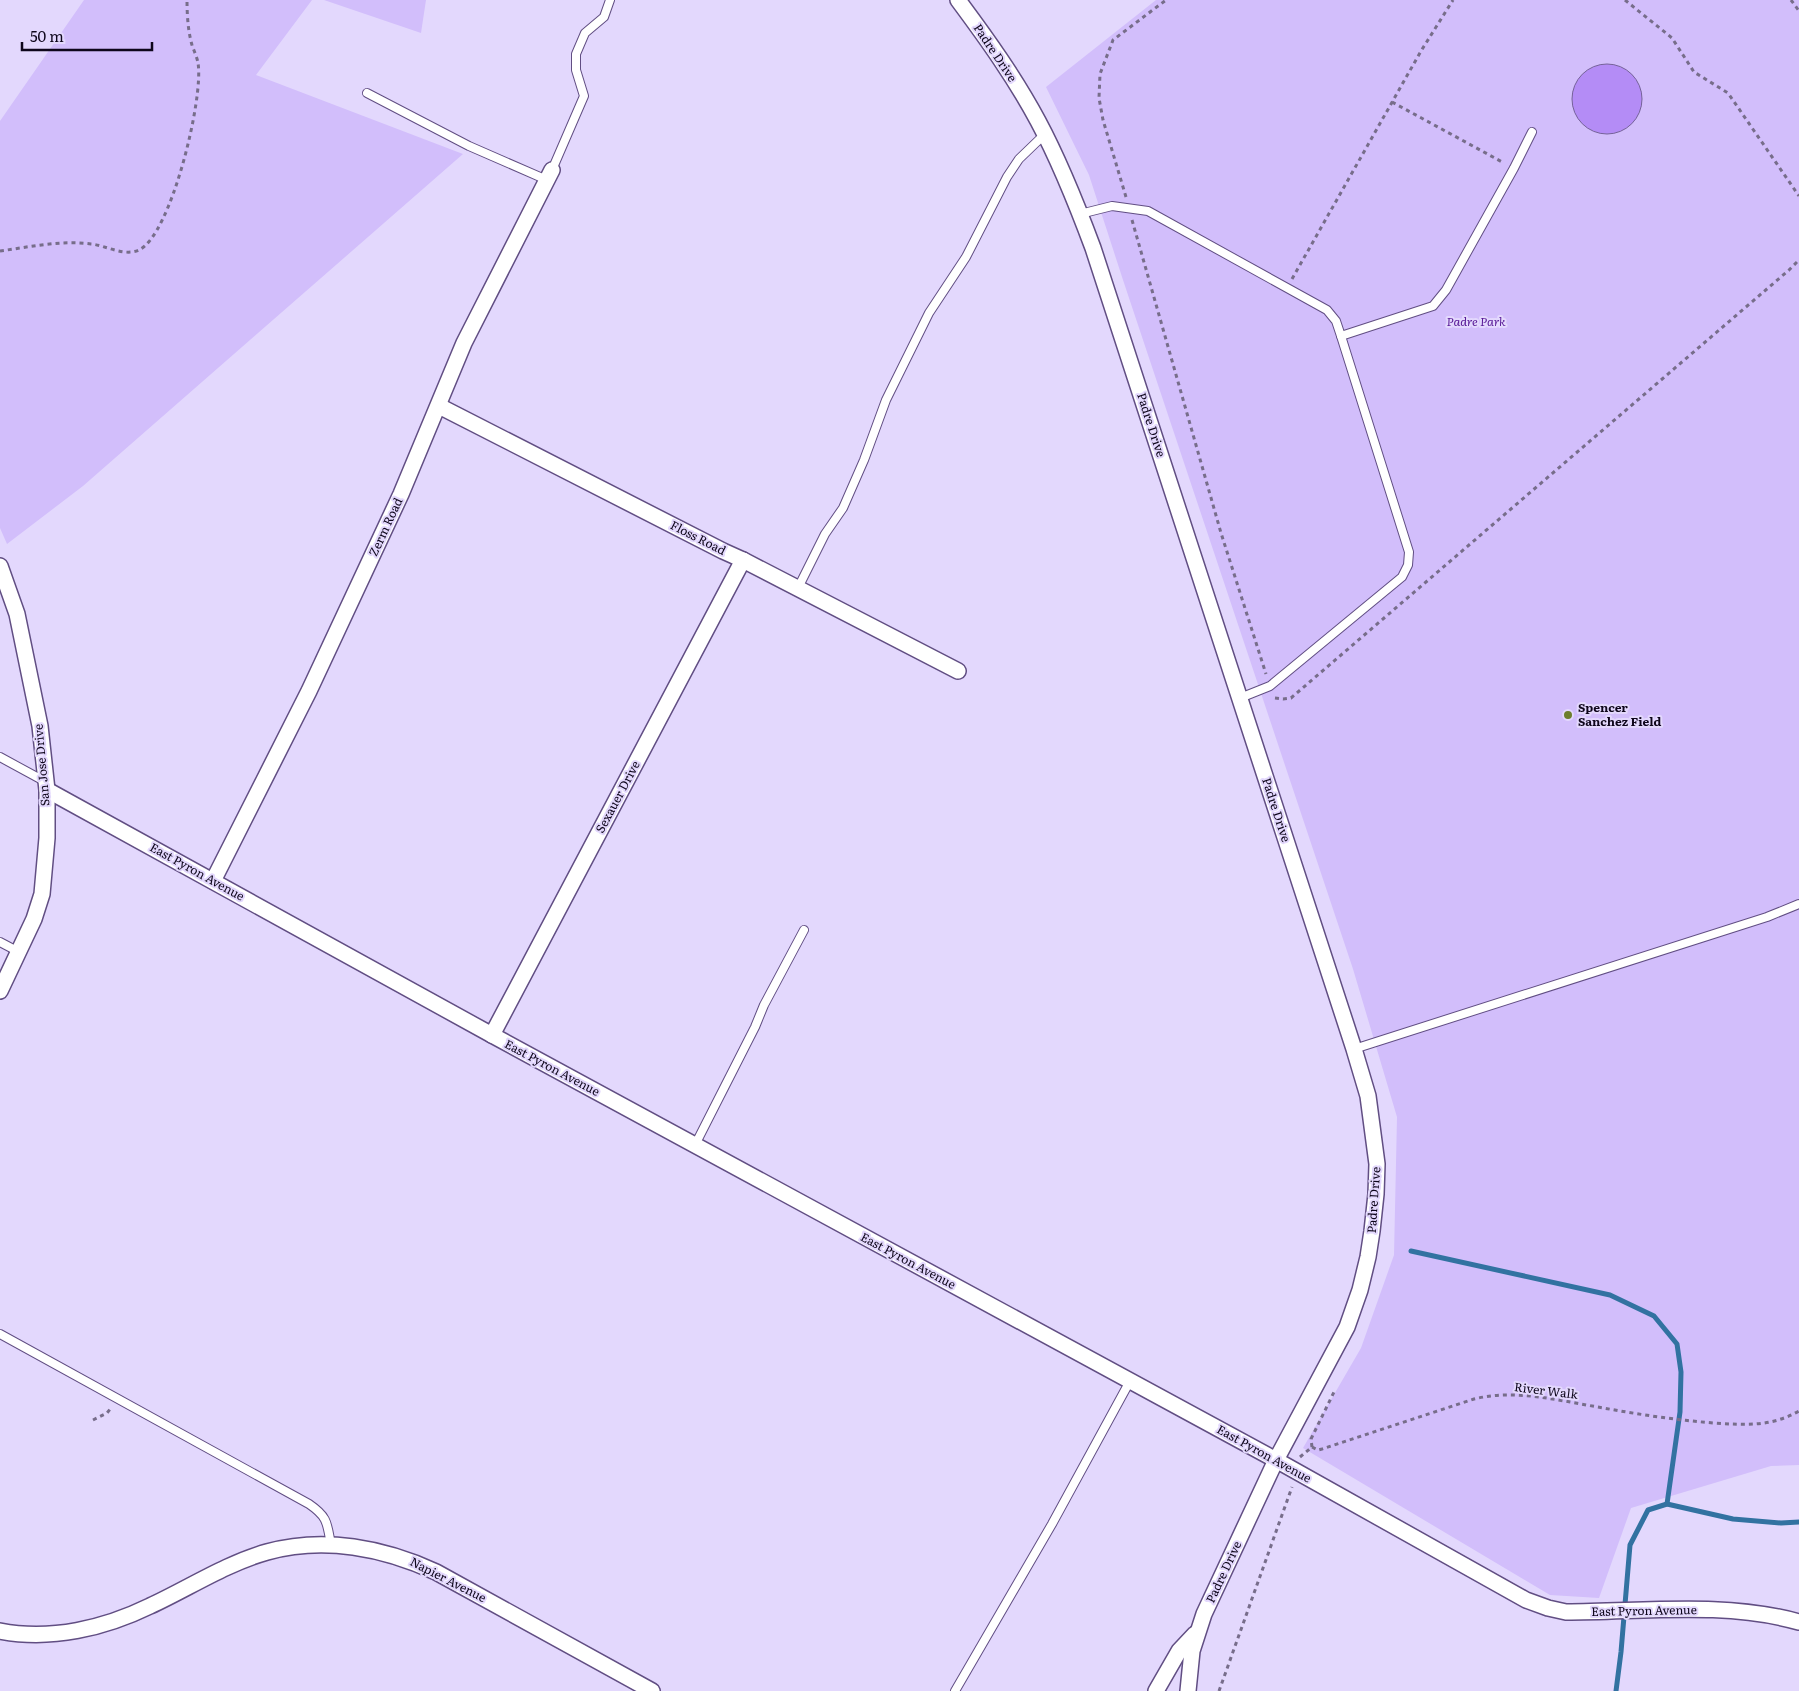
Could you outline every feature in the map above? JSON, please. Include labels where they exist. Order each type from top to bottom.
[{"type":"street","name":"Padre Drive","points":[[958,0],[991,44],[1045,134],[1093,248],[1368,1096],[1377,1164],[1376,1194],[1368,1257],[1360,1290],[1348,1327],[1276,1460],[1198,1631],[1192,1651],[1188,1691]]},
{"type":"street","name":"Zerm Road","points":[[213,881],[309,691],[401,494],[464,343],[550,175]]},
{"type":"street","name":"Floss Road","points":[[439,406],[744,560],[958,671]]},
{"type":"street","name":"Sexauer Drive","points":[[492,1035],[744,560]]},
{"type":"street","name":"San Jose Drive","points":[[0,566],[17,614],[40,726],[47,786],[47,838],[42,894],[34,919],[0,991]]},
{"type":"street","name":"East Pyron Avenue","points":[[47,786],[213,881],[492,1035],[1276,1460],[1526,1600],[1566,1612],[1722,1610],[1758,1613],[1799,1622]]},
{"type":"street","name":"Napier Avenue","points":[[0,1631],[38,1634],[65,1633],[99,1626],[116,1621],[150,1606],[220,1570],[247,1559],[292,1547],[331,1545],[372,1549],[410,1560],[436,1572],[652,1691]]},
{"type":"street","name":"Padre Drive","points":[[1156,1691],[1179,1651],[1198,1631]]},
{"type":"lane","points":[[367,93],[470,146],[550,175],[584,96],[576,70],[576,54],[586,33],[604,17],[610,0]]},
{"type":"lane","points":[[1341,336],[1433,306],[1446,290],[1532,132]]},
{"type":"lane","points":[[798,588],[825,534],[842,508],[864,460],[886,400],[929,313],[966,256],[1007,177],[1019,159],[1045,134]]},
{"type":"lane","points":[[1080,214],[1112,206],[1148,211],[1326,310],[1336,321],[1341,336],[1409,552],[1408,566],[1402,577],[1270,686],[1240,698]]},
{"type":"lane","points":[[0,757],[47,786]]},
{"type":"lane","points":[[1354,1049],[1767,917],[1799,904]]},
{"type":"lane","points":[[695,1145],[755,1027],[764,1005],[804,930]]},
{"type":"lane","points":[[0,942],[19,952]]},
{"type":"lane","points":[[0,1334],[309,1504],[322,1513],[327,1522],[331,1545]]},
{"type":"lane","points":[[955,1691],[1052,1524],[1130,1381]]},
{"type":"path","points":[[0,251],[68,243],[90,244],[129,252],[139,250],[156,233],[165,215],[184,159],[194,117],[198,85],[198,63],[191,43],[187,14],[188,0]]},
{"type":"path","points":[[1100,74],[1114,40],[1166,0]]},
{"type":"path","points":[[1287,288],[1421,51],[1453,0]]},
{"type":"path","points":[[1625,0],[1672,38],[1694,72],[1728,93],[1799,196]]},
{"type":"path","points":[[1791,0],[1799,11]]},
{"type":"path","points":[[1392,102],[1514,168]]},
{"type":"path","points":[[1300,1457],[1312,1447],[1311,1439],[1334,1392]]},
{"type":"path","name":"River Walk","points":[[1312,1447],[1322,1450],[1474,1399],[1489,1396],[1533,1396],[1692,1422],[1757,1425],[1777,1421],[1799,1412]]},
{"type":"path","points":[[93,1420],[107,1413],[117,1398]]},
{"type":"path","points":[[1219,1691],[1293,1484]]},
{"type":"green space","points":[[84,0],[312,0],[256,75],[463,154],[83,486],[7,544],[0,528],[0,121]]},
{"type":"green space","points":[[324,0],[426,0],[421,33]]},
{"type":"green space","name":"Padre Park","points":[[1156,0],[1799,0],[1799,1465],[1771,1466],[1631,1508],[1599,1598],[1550,1595],[1303,1448],[1361,1348],[1394,1255],[1397,1117],[1353,969],[1089,175],[1046,87]]},
{"type":"building","points":[[1607,64],[1620,67],[1632,74],[1639,86],[1642,99],[1639,112],[1632,124],[1620,131],[1607,134],[1594,131],[1582,124],[1575,112],[1572,99],[1575,86],[1582,74],[1594,67]]},
{"type":"waterway","points":[[1411,1251],[1610,1295],[1654,1316],[1677,1344],[1681,1372],[1680,1412],[1667,1504]]},
{"type":"waterway","points":[[1616,1691],[1630,1545],[1648,1510],[1667,1504],[1733,1519],[1781,1523],[1799,1522]]},
{"type":"place","name":"Spencer Sanchez Field","points":[[1568,715]]}]
